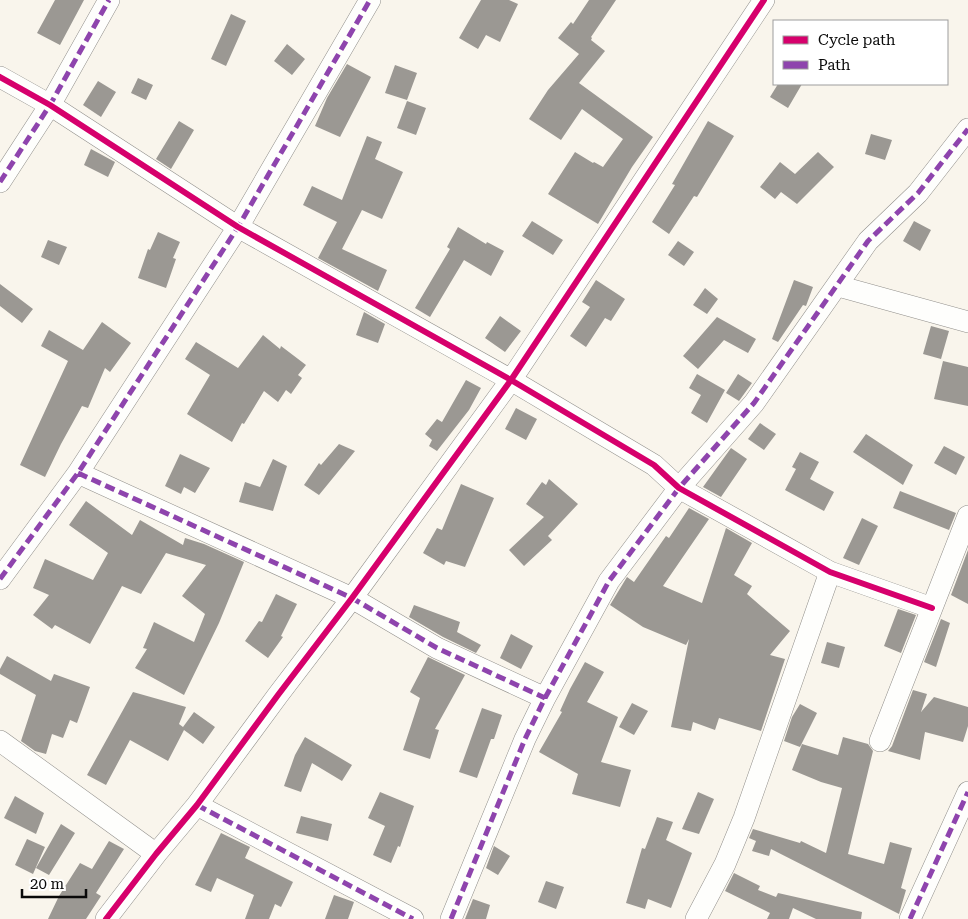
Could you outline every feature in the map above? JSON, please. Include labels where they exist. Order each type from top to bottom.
[{"type":"street","points":[[0,182],[50,105],[108,0]]},
{"type":"street","points":[[0,579],[78,473],[238,227],[370,0]]},
{"type":"street","points":[[106,919],[196,805],[352,598],[512,380],[764,0]]},
{"type":"street","points":[[0,77],[50,105],[238,227],[512,380],[654,465],[679,488],[830,572],[932,608]]},
{"type":"street","points":[[451,919],[524,739],[609,581],[679,488],[754,403],[868,241],[918,193],[968,129]]},
{"type":"street","points":[[838,286],[968,322]]},
{"type":"street","points":[[78,473],[352,598],[437,648],[545,698]]},
{"type":"street","points":[[880,741],[968,516]]},
{"type":"street","points":[[696,919],[726,864],[830,572]]},
{"type":"street","points":[[0,741],[156,854]]},
{"type":"street","points":[[910,919],[968,792]]},
{"type":"street","points":[[196,805],[413,919]]},
{"type":"building","points":[[55,0],[84,0],[60,45],[37,33]]},
{"type":"building","points":[[481,0],[509,0],[518,4],[500,42],[486,35],[478,49],[459,38]]},
{"type":"building","points":[[589,0],[616,0],[591,37],[591,40],[605,51],[579,83],[653,137],[632,167],[598,224],[548,194],[575,152],[603,167],[623,139],[582,109],[561,140],[529,119],[548,90],[579,54],[558,38],[571,22],[573,24]]},
{"type":"building","points":[[231,14],[246,21],[226,66],[211,59]]},
{"type":"building","points":[[287,44],[305,59],[292,75],[274,61]]},
{"type":"building","points":[[347,64],[371,77],[340,137],[315,126],[327,98]]},
{"type":"building","points":[[395,65],[417,73],[407,100],[385,93]]},
{"type":"building","points":[[138,78],[153,85],[146,100],[131,93]]},
{"type":"building","points":[[98,81],[116,92],[101,117],[83,105]]},
{"type":"building","points":[[777,85],[801,85],[788,108],[770,97]]},
{"type":"building","points":[[407,101],[426,108],[416,135],[397,128]]},
{"type":"building","points":[[179,121],[194,130],[171,169],[156,159]]},
{"type":"building","points":[[708,121],[734,136],[697,197],[694,196],[669,234],[652,222],[675,185],[672,184]]},
{"type":"building","points":[[871,134],[892,140],[885,160],[865,154]]},
{"type":"building","points":[[367,136],[382,142],[375,159],[403,172],[382,219],[362,210],[342,249],[387,270],[378,291],[318,258],[337,222],[303,205],[312,186],[342,200]]},
{"type":"building","points":[[91,149],[115,162],[108,177],[84,165]]},
{"type":"building","points":[[818,152],[834,167],[797,204],[781,192],[775,199],[760,187],[780,162],[795,174]]},
{"type":"building","points":[[532,221],[563,240],[553,255],[522,236]]},
{"type":"building","points":[[914,221],[931,230],[920,251],[903,241]]},
{"type":"building","points":[[458,227],[486,244],[487,242],[504,251],[491,276],[464,260],[430,317],[415,308],[450,249],[447,247]]},
{"type":"building","points":[[158,232],[180,242],[173,258],[176,259],[166,288],[138,278],[148,249],[150,250]]},
{"type":"building","points":[[48,240],[67,247],[59,265],[41,257]]},
{"type":"building","points":[[678,241],[694,252],[684,266],[668,255]]},
{"type":"building","points":[[596,280],[625,299],[611,321],[605,318],[586,347],[570,336],[590,307],[582,302]]},
{"type":"building","points":[[794,280],[813,287],[806,306],[803,305],[778,342],[772,339]]},
{"type":"building","points":[[0,284],[33,309],[22,323],[0,306]]},
{"type":"building","points":[[705,288],[718,299],[707,314],[693,305]]},
{"type":"building","points":[[364,312],[385,324],[378,343],[356,335]]},
{"type":"building","points":[[500,316],[521,331],[505,352],[485,338]]},
{"type":"building","points":[[717,317],[756,339],[748,353],[724,340],[698,369],[683,356]]},
{"type":"building","points":[[102,322],[131,343],[110,372],[105,368],[88,408],[82,406],[45,477],[20,465],[68,361],[41,346],[49,330],[83,350]]},
{"type":"building","points":[[931,326],[949,331],[941,359],[923,354]]},
{"type":"building","points":[[263,335],[280,349],[281,346],[306,365],[298,375],[302,378],[291,394],[286,390],[278,402],[264,391],[244,424],[242,423],[232,442],[187,414],[210,375],[185,359],[196,342],[238,368]]},
{"type":"building","points":[[943,361],[968,367],[968,406],[934,399]]},
{"type":"building","points":[[697,374],[725,390],[707,423],[691,413],[701,395],[689,388]]},
{"type":"building","points":[[738,374],[752,383],[739,401],[726,393]]},
{"type":"building","points":[[466,380],[481,388],[469,410],[437,451],[429,446],[432,440],[425,434],[437,419],[442,422]]},
{"type":"building","points":[[516,408],[537,419],[526,440],[505,429]]},
{"type":"building","points":[[760,423],[776,434],[764,450],[748,439]]},
{"type":"building","points":[[866,434],[913,465],[903,485],[853,452]]},
{"type":"building","points":[[339,444],[355,451],[319,495],[304,485],[319,463],[321,465]]},
{"type":"building","points":[[944,446],[965,457],[956,475],[934,463]]},
{"type":"building","points":[[731,448],[747,459],[721,497],[703,487]]},
{"type":"building","points":[[800,452],[819,462],[810,479],[834,492],[824,511],[785,490],[796,469],[792,467]]},
{"type":"building","points":[[180,454],[210,468],[195,493],[184,487],[181,494],[165,486]]},
{"type":"building","points":[[273,459],[287,466],[273,511],[239,502],[245,482],[260,487]]},
{"type":"building","points":[[549,479],[578,504],[548,536],[552,540],[524,566],[509,550],[544,517],[526,504],[542,482],[546,485]]},
{"type":"building","points":[[461,484],[494,498],[465,567],[446,561],[444,565],[423,553],[437,528],[442,530]]},
{"type":"building","points":[[900,491],[956,513],[949,530],[893,508]]},
{"type":"building","points":[[86,501],[132,535],[140,520],[183,545],[185,538],[204,544],[244,562],[219,623],[184,695],[135,668],[147,649],[143,648],[154,622],[194,642],[205,614],[182,596],[206,565],[166,553],[141,594],[122,586],[90,644],[55,625],[52,629],[33,615],[49,595],[33,588],[45,559],[93,580],[108,553],[69,525]]},
{"type":"building","points":[[689,508],[709,519],[663,586],[702,603],[726,528],[752,543],[734,575],[752,586],[747,594],[790,631],[770,655],[785,659],[761,731],[719,718],[715,730],[693,722],[691,731],[671,727],[689,639],[686,645],[643,627],[610,605],[627,577],[634,582],[666,536],[669,538]]},
{"type":"building","points":[[862,518],[878,526],[859,565],[843,558]]},
{"type":"building","points":[[968,550],[968,604],[951,595]]},
{"type":"building","points":[[276,594],[297,604],[281,636],[283,637],[268,658],[245,641],[259,621],[262,622]]},
{"type":"building","points":[[414,605],[460,622],[457,632],[481,645],[476,653],[443,637],[409,617]]},
{"type":"building","points":[[898,609],[916,615],[901,653],[884,646]]},
{"type":"building","points":[[941,619],[950,623],[936,667],[924,662]]},
{"type":"building","points":[[511,634],[533,646],[521,669],[500,658]]},
{"type":"building","points":[[827,642],[845,647],[839,668],[821,663]]},
{"type":"building","points":[[7,656],[51,681],[54,674],[90,687],[77,723],[70,720],[63,738],[52,734],[46,754],[35,751],[21,741],[36,695],[0,674],[0,669]]},
{"type":"building","points":[[428,657],[465,675],[435,729],[439,730],[430,759],[403,750],[420,698],[410,692]]},
{"type":"building","points":[[585,662],[604,672],[587,702],[618,717],[601,762],[631,770],[620,807],[572,794],[578,774],[539,752],[562,712],[560,711],[570,689]]},
{"type":"building","points":[[913,690],[927,694],[921,712],[934,697],[968,707],[968,726],[963,742],[925,732],[920,760],[888,751],[892,746]]},
{"type":"building","points":[[133,692],[186,707],[179,724],[183,727],[194,712],[215,727],[203,744],[184,730],[168,761],[130,740],[106,785],[87,775]]},
{"type":"building","points":[[632,703],[648,711],[634,735],[619,727]]},
{"type":"building","points":[[800,704],[817,713],[800,747],[784,741],[792,717]]},
{"type":"building","points":[[482,708],[502,715],[477,778],[459,772]]},
{"type":"building","points":[[305,737],[352,765],[342,781],[312,763],[301,792],[284,786],[295,755]]},
{"type":"building","points":[[843,737],[868,744],[873,751],[848,854],[884,864],[890,842],[912,848],[901,888],[906,890],[899,914],[771,849],[769,856],[752,851],[756,841],[749,838],[753,829],[800,843],[801,841],[826,853],[842,788],[792,770],[802,744],[838,755]]},
{"type":"building","points":[[380,792],[414,806],[400,847],[398,846],[391,863],[373,855],[385,826],[368,818]]},
{"type":"building","points":[[698,792],[714,799],[699,834],[682,829]]},
{"type":"building","points":[[15,796],[44,813],[36,834],[4,818]]},
{"type":"building","points":[[301,816],[332,824],[328,841],[296,833]]},
{"type":"building","points":[[657,817],[673,822],[666,840],[692,853],[671,908],[648,899],[645,909],[626,903],[642,848],[645,849]]},
{"type":"building","points":[[61,824],[75,833],[49,875],[36,868]]},
{"type":"building","points":[[221,833],[250,847],[245,858],[293,882],[281,907],[275,904],[269,919],[245,919],[254,895],[217,878],[211,892],[195,885]]},
{"type":"building","points":[[27,839],[45,847],[33,874],[15,865]]},
{"type":"building","points":[[109,841],[124,849],[96,893],[101,896],[86,919],[48,919],[59,896],[80,863],[92,869]]},
{"type":"building","points":[[494,846],[510,856],[498,875],[486,868]]},
{"type":"building","points":[[734,873],[760,886],[758,890],[776,897],[778,893],[862,912],[861,919],[816,919],[793,908],[789,919],[767,919],[770,913],[725,891]]},
{"type":"building","points":[[546,881],[564,887],[556,909],[538,902]]},
{"type":"building","points":[[334,895],[354,902],[348,919],[325,919]]},
{"type":"building","points":[[473,899],[490,905],[486,919],[465,919]]},
{"type":"marked path","points":[[0,182],[50,105],[109,0]]},
{"type":"marked path","points":[[0,579],[78,473],[238,227],[370,0]]},
{"type":"marked path","points":[[451,919],[525,739],[545,698],[609,581],[679,488],[754,403],[868,241],[918,193],[968,129]]},
{"type":"marked path","points":[[78,473],[352,598],[437,648],[545,698]]},
{"type":"marked path","points":[[910,919],[968,792]]},
{"type":"marked path","points":[[197,805],[413,919]]},
{"type":"cycle path","points":[[106,919],[197,805],[352,598],[511,380],[764,0]]},
{"type":"cycle path","points":[[0,77],[50,105],[238,227],[511,380],[654,465],[679,488],[830,572],[932,608]]}]
